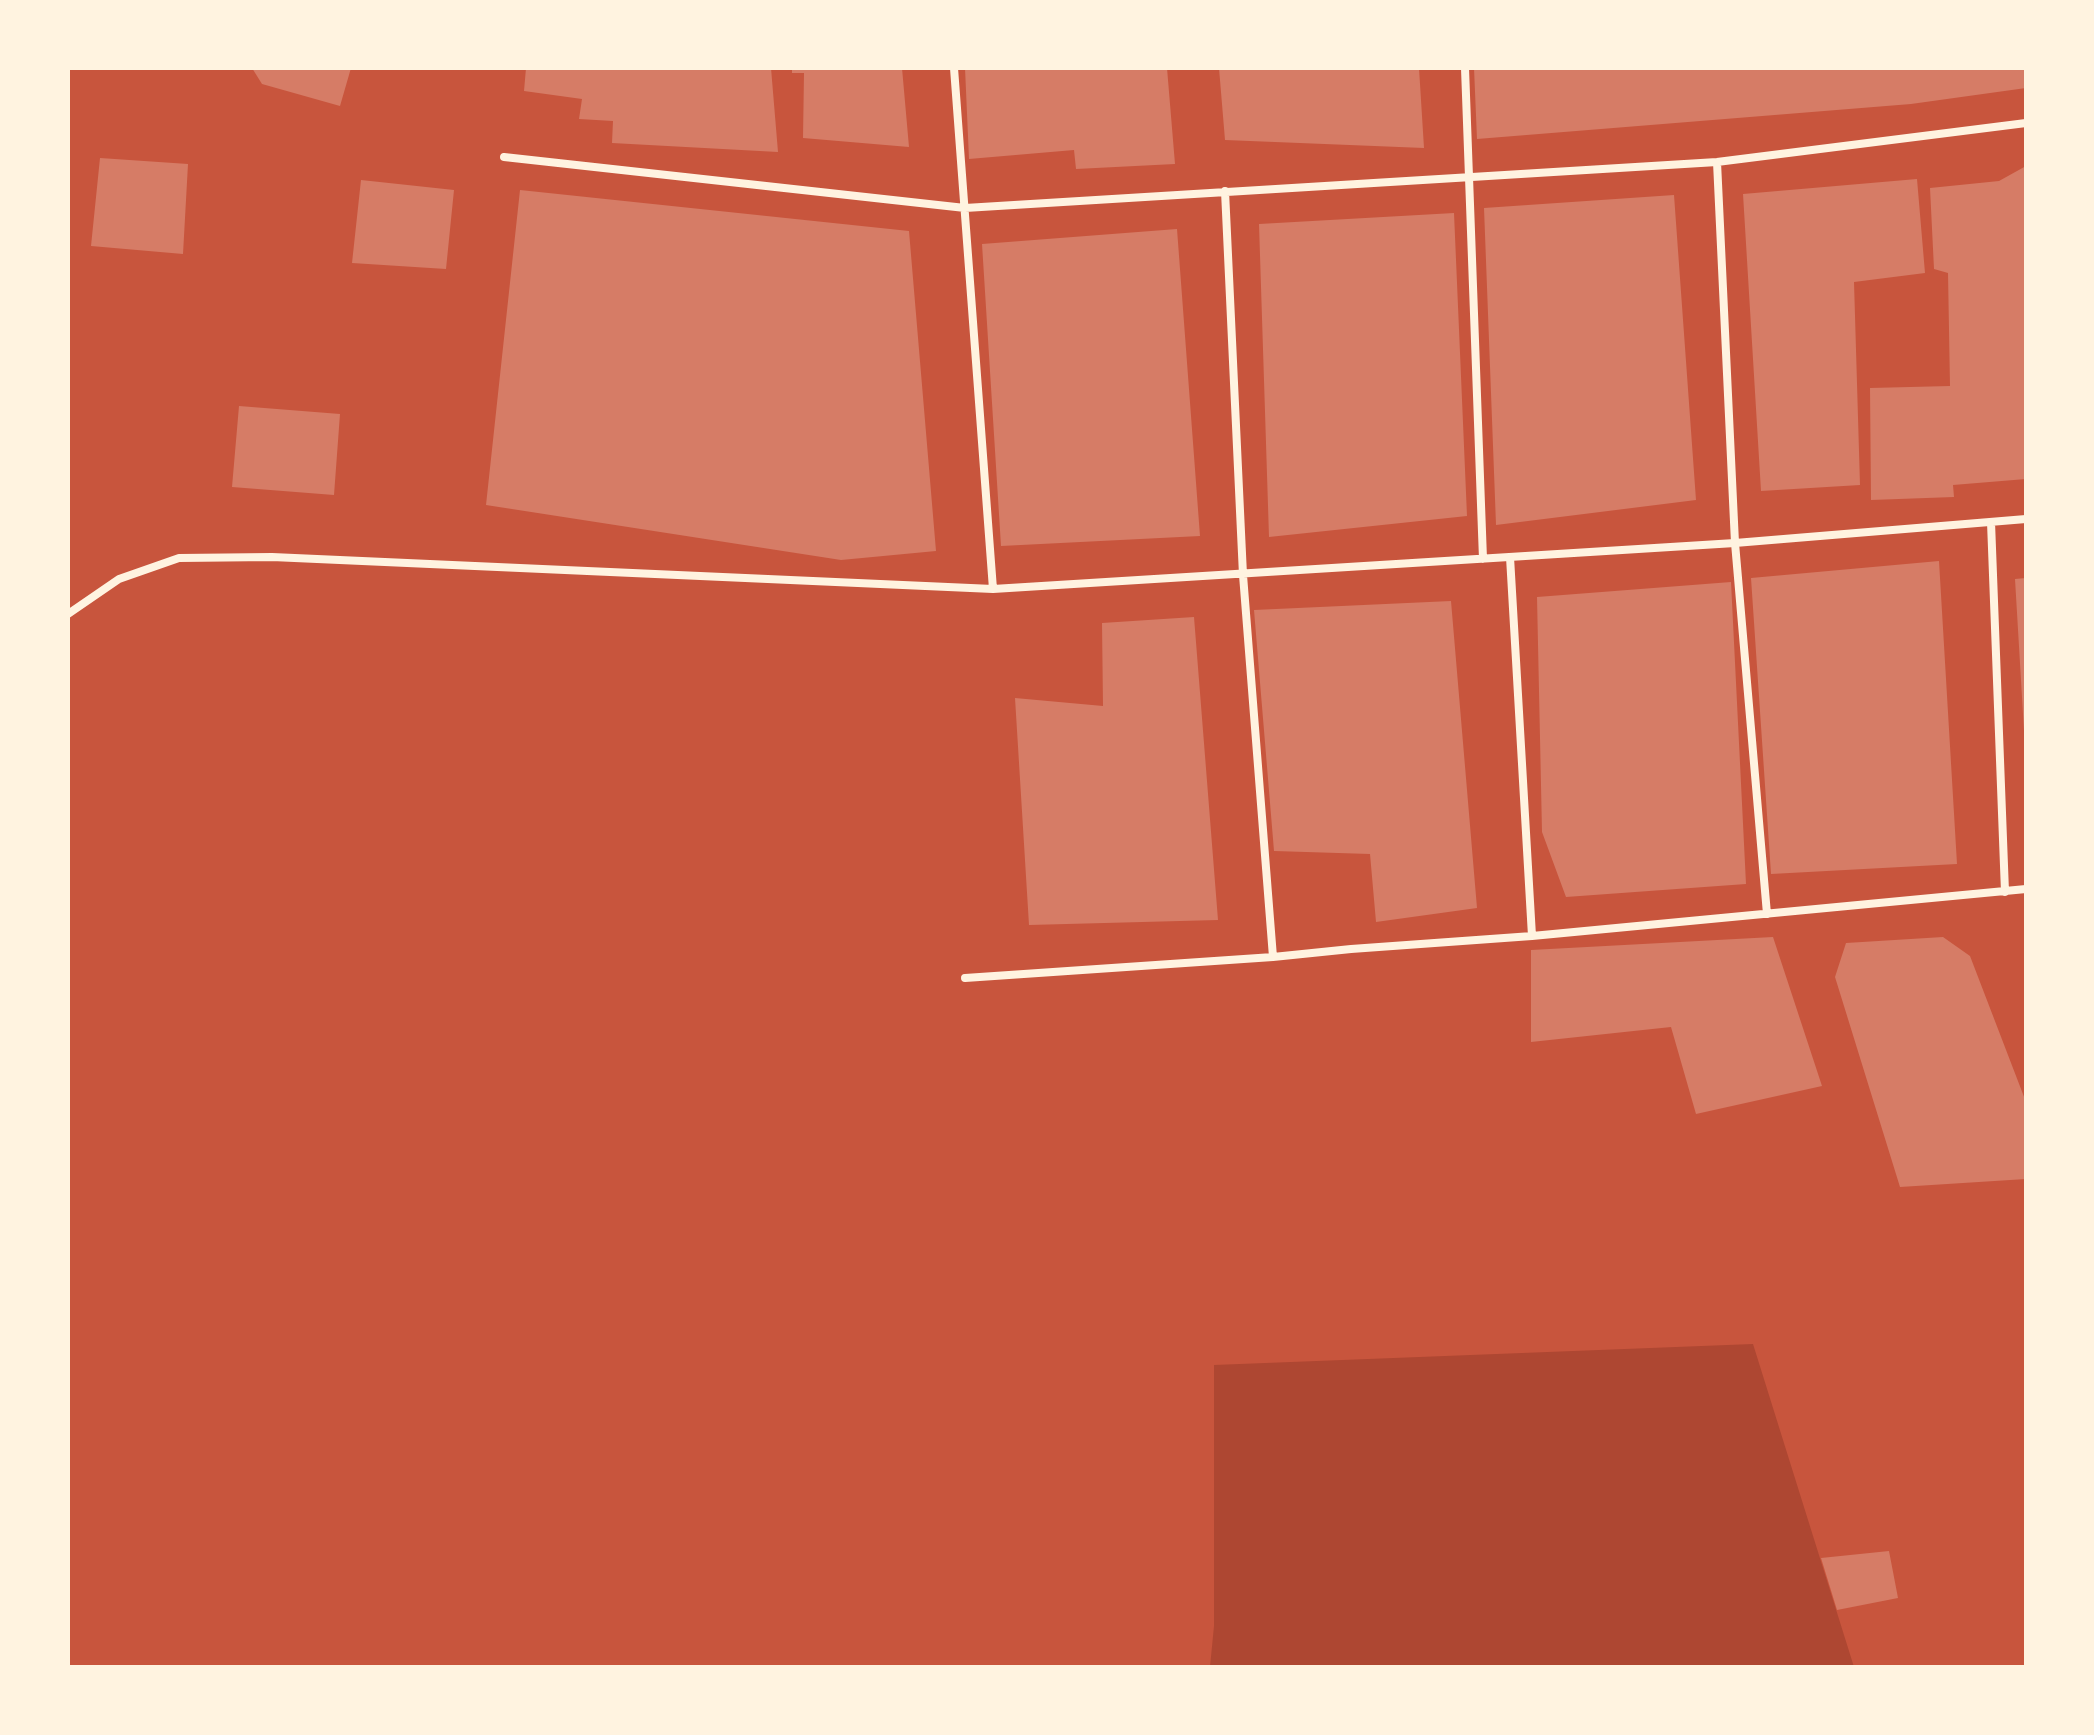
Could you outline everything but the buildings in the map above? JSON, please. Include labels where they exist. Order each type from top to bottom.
[{"type":"street","points":[[954,68],[993,589]]},
{"type":"street","points":[[1465,68],[1483,559]]},
{"type":"street","points":[[504,157],[965,208],[1717,162],[2026,123]]},
{"type":"street","points":[[1717,162],[1735,543],[1767,914]]},
{"type":"street","points":[[1225,191],[1243,575],[1273,957]]},
{"type":"street","points":[[68,614],[119,579],[179,558],[272,557],[993,589],[1735,543],[2026,519]]},
{"type":"street","points":[[1991,522],[2005,892]]},
{"type":"street","points":[[1510,557],[1532,936]]},
{"type":"street","points":[[965,978],[1532,936],[2026,889]]},
{"type":"shaded area","points":[[1753,1344],[1854,1667],[1210,1667],[1214,1626],[1214,1365]]}]
